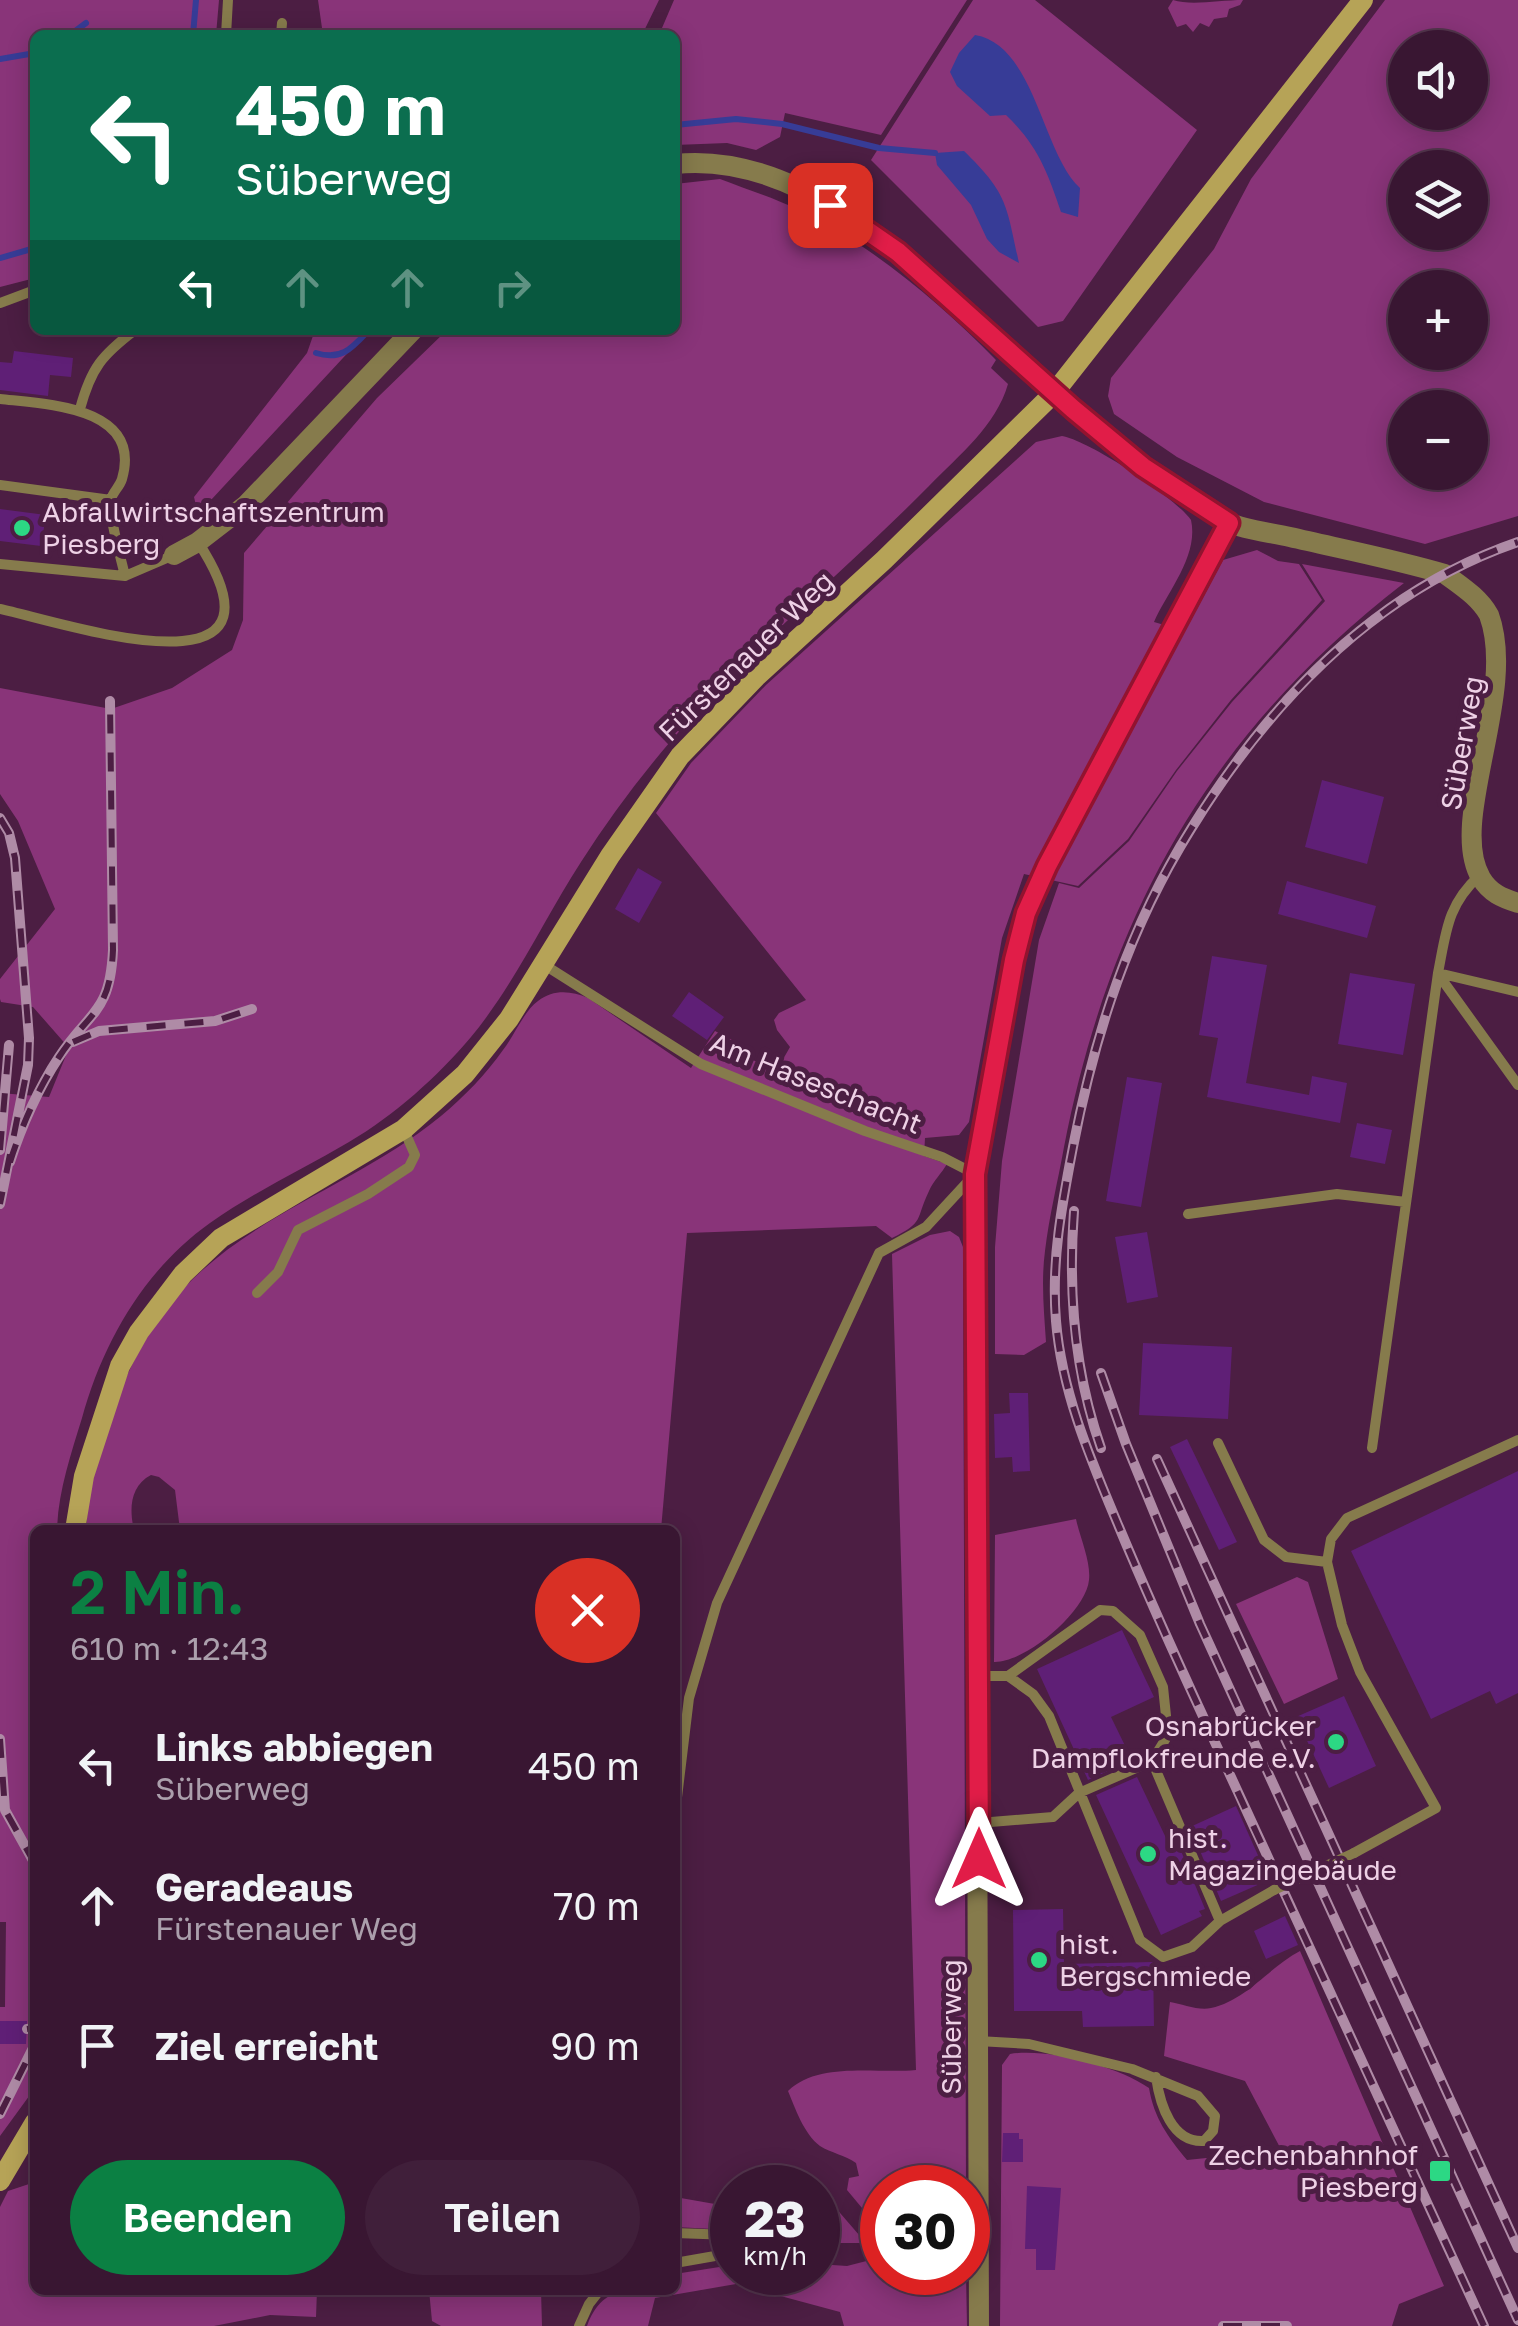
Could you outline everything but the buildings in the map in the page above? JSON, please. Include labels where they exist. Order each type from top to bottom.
[{"type":"street","name":"Fürstenauer Weg","points":[[77,1525],[84,1476],[120,1366],[139,1332],[182,1274],[222,1238],[404,1129],[438,1101],[489,1048],[610,856],[680,756],[757,676],[884,560],[1054,392],[1363,0]]},
{"type":"street","points":[[680,164],[730,167],[776,179],[830,205],[898,252],[1054,392]]},
{"type":"street","points":[[174,555],[246,506],[408,335]]},
{"type":"street","name":"Süberweg","points":[[1054,392],[1143,467],[1229,523],[1445,574],[1474,595],[1489,614],[1500,640],[1504,670],[1477,814],[1474,844],[1479,876]]},
{"type":"street","name":"Süberweg","points":[[978,2326],[975,1174],[1026,913],[1047,866],[1229,523]]},
{"type":"street","points":[[1479,876],[1496,896],[1518,903]]},
{"type":"street","points":[[0,2182],[30,2131]]},
{"type":"lane","points":[[226,30],[228,0]]},
{"type":"lane","points":[[0,303],[30,292]]},
{"type":"lane","points":[[80,408],[88,380],[104,353],[128,335]]},
{"type":"lane","points":[[0,399],[80,408],[100,419],[119,438],[124,458],[122,479],[111,500],[125,576]]},
{"type":"lane","points":[[0,485],[111,500]]},
{"type":"lane","points":[[0,609],[154,642],[192,641],[215,630],[226,612],[224,590],[198,542]]},
{"type":"lane","points":[[0,564],[125,576],[174,555]]},
{"type":"lane","points":[[1372,1448],[1438,974],[1449,917],[1461,892],[1479,876]]},
{"type":"lane","name":"Am Haseschacht","points":[[542,963],[701,1064],[864,1131],[942,1157],[975,1174]]},
{"type":"lane","points":[[1438,974],[1518,992]]},
{"type":"lane","points":[[1438,974],[1518,1085]]},
{"type":"lane","points":[[257,1293],[278,1272],[298,1230],[368,1194],[409,1167],[414,1155],[404,1129]]},
{"type":"lane","points":[[680,1769],[688,1698],[717,1604],[870,1270],[879,1253],[926,1227],[975,1174]]},
{"type":"lane","points":[[1188,1214],[1337,1194],[1406,1202]]},
{"type":"lane","points":[[1008,1676],[1033,1694],[1049,1716],[1140,1940],[1163,1957],[1192,1948],[1220,1921],[1274,1890],[1436,1808],[1360,1672],[1342,1625],[1328,1562],[1331,1539],[1347,1518],[1518,1440]]},
{"type":"lane","points":[[1218,1443],[1264,1540],[1286,1557],[1328,1562]]},
{"type":"lane","points":[[978,1676],[1008,1676],[1100,1610],[1113,1612],[1140,1635],[1163,1687],[1168,1735],[1152,1760],[1080,1793],[1053,1817],[979,1823]]},
{"type":"lane","points":[[1152,1760],[1220,1921]]},
{"type":"lane","points":[[978,2041],[1029,2044],[1156,2077],[1198,2096],[1215,2116],[1212,2131],[1204,2140],[1190,2142],[1177,2134],[1158,2092],[1156,2077]]},
{"type":"lane","points":[[680,2234],[710,2235]]},
{"type":"lane","points":[[680,2262],[710,2257]]},
{"type":"lane","points":[[579,2326],[597,2295]]},
{"type":"shaded area","points":[[0,0],[219,0],[216,30],[30,30],[30,279],[0,287]]},
{"type":"shaded area","points":[[318,0],[659,0],[644,30],[322,30]]},
{"type":"shaded area","points":[[674,0],[967,0],[881,135],[785,113],[780,137],[756,150],[727,143],[680,145],[680,30],[661,30]]},
{"type":"shaded area","points":[[973,0],[1035,0],[1197,130],[1063,321],[1038,327],[871,160]]},
{"type":"shaded area","points":[[1173,0],[1243,0],[1229,9],[1227,17],[1214,19],[1209,27],[1200,23],[1193,32],[1186,24],[1177,27],[1168,8]]},
{"type":"shaded area","points":[[1385,0],[1518,0],[1518,516],[1425,544],[1264,502],[1177,457],[1114,414],[1108,396],[1111,378],[1214,249],[1251,179]]},
{"type":"shaded area","points":[[975,35],[995,43],[1025,79],[1056,151],[1080,188],[1078,217],[1061,212],[1040,160],[1017,126],[1006,115],[990,116],[957,86],[950,72],[959,53]]},
{"type":"shaded area","points":[[964,151],[989,178],[1003,201],[1019,263],[999,252],[987,239],[971,205],[937,165],[935,153]]},
{"type":"shaded area","points":[[720,179],[799,210],[853,240],[974,338],[996,360],[991,368],[1008,384],[986,427],[964,451],[741,666],[655,760],[567,884],[502,995],[458,1052],[383,1120],[244,1201],[186,1242],[146,1285],[114,1335],[74,1445],[62,1487],[57,1525],[30,1525],[30,2095],[0,2136],[0,2007],[5,2007],[6,1922],[0,1922],[0,1093],[49,1097],[69,1048],[33,1007],[0,999],[0,979],[55,909],[18,821],[0,794],[0,688],[111,709],[172,688],[232,650],[243,620],[244,553],[377,398],[442,335],[680,335],[680,183]]},
{"type":"shaded area","points":[[313,335],[364,335],[198,514],[194,497],[307,353]]},
{"type":"shaded area","points":[[1062,436],[1092,448],[1131,471],[1191,520],[1186,560],[1154,622],[1185,631],[1223,560],[1257,550],[1278,561],[1299,564],[1322,600],[1231,700],[1128,839],[1078,886],[1024,874],[1002,938],[969,1122],[959,1135],[925,1138],[924,1156],[947,1164],[931,1187],[915,1224],[892,1238],[876,1226],[687,1233],[661,1525],[179,1525],[175,1490],[151,1475],[135,1492],[133,1525],[87,1525],[94,1472],[112,1411],[138,1354],[169,1305],[230,1248],[408,1141],[441,1116],[489,1068],[538,1001],[563,992],[588,998],[691,1068],[715,1031],[740,1044],[752,1060],[778,1068],[790,1047],[774,1020],[779,1013],[806,1000],[656,813],[691,763],[766,685],[1036,442]]},
{"type":"shaded area","points":[[1302,564],[1404,583],[1336,640],[1277,700],[1225,764],[1180,832],[1141,903],[1110,980],[1084,1061],[1064,1147],[1044,1262],[1046,1342],[1024,1355],[995,1354],[995,1247],[1002,1161],[1039,940],[1059,883],[1079,888],[1129,841],[1177,771],[1232,702],[1325,601]]},
{"type":"shaded area","points":[[950,1231],[959,1237],[963,1247],[966,2165],[860,2165],[860,2206],[847,2190],[849,2178],[859,2176],[856,2163],[814,2141],[788,2091],[801,2082],[832,2072],[916,2070],[892,1254],[930,1235]]},
{"type":"shaded area","points":[[1076,1519],[1088,1565],[1085,1593],[1066,1620],[1037,1645],[994,1662],[995,1535]]},
{"type":"shaded area","points":[[1297,1577],[1308,1582],[1338,1679],[1284,1704],[1236,1604]]},
{"type":"shaded area","points":[[1300,1951],[1444,2286],[1399,2304],[1392,2326],[1000,2326],[1002,2065],[1010,2054],[1082,2060],[1149,2088],[1163,2127],[1187,2160],[1245,2154],[1285,2157],[1245,2081],[1164,2056],[1170,2002],[1201,2009],[1224,2004]]},
{"type":"shaded area","points":[[30,2184],[30,2295],[317,2295],[316,2317],[270,2315],[214,2326],[0,2326],[0,2207],[8,2191]]},
{"type":"shaded area","points":[[680,2198],[710,2203],[710,2229],[680,2227]]},
{"type":"shaded area","points":[[840,2213],[860,2236],[860,2243],[840,2243]]},
{"type":"shaded area","points":[[860,2263],[860,2295],[966,2295],[967,2326],[844,2326],[840,2312],[777,2295],[840,2295],[840,2266]]},
{"type":"shaded area","points":[[710,2268],[710,2288],[680,2294],[680,2273]]},
{"type":"shaded area","points":[[429,2295],[541,2295],[542,2326],[441,2326],[432,2321]]},
{"type":"shaded area","points":[[612,2295],[672,2295],[655,2298],[648,2326],[587,2326],[594,2312]]},
{"type":"waterway","points":[[193,30],[196,0]]},
{"type":"waterway","points":[[77,30],[86,23]]},
{"type":"waterway","points":[[0,59],[30,54]]},
{"type":"waterway","points":[[680,125],[736,119],[782,124],[879,148],[935,153]]},
{"type":"waterway","points":[[0,258],[30,249]]},
{"type":"waterway","points":[[316,353],[340,354],[364,335]]},
{"type":"railway","points":[[1484,2326],[1185,1676],[1098,1477],[1064,1375],[1056,1321],[1055,1277],[1069,1168],[1104,1022],[1132,943],[1191,829],[1255,738],[1330,657],[1372,621],[1418,590],[1466,563],[1518,542]]},
{"type":"railway","points":[[10,1162],[44,1081],[103,1000],[108,987],[113,950],[110,701]]},
{"type":"railway","points":[[0,818],[9,833],[15,858],[29,1038],[28,1065],[0,1204]]},
{"type":"railway","points":[[73,1042],[99,1031],[215,1021],[252,1009]]},
{"type":"railway","points":[[0,1150],[9,1045]]},
{"type":"railway","points":[[1074,1211],[1075,1331],[1085,1390],[1101,1448]]},
{"type":"railway","points":[[1101,1373],[1200,1624],[1518,2320]]},
{"type":"railway","points":[[1157,1459],[1518,2248]]},
{"type":"railway","points":[[0,1739],[5,1810],[30,1855]]},
{"type":"railway","points":[[0,2114],[30,2054]]},
{"type":"railway","points":[[1223,2326],[1287,2326]]},
{"type":"place","name":"Abfallwirtschaftszentrum Piesberg","points":[[22,528]]},
{"type":"place","name":"Osnabrücker Dampflokfreunde e.V.","points":[[1336,1742]]},
{"type":"place","name":"hist. Magazingebäude","points":[[1148,1854]]},
{"type":"place","name":"hist. Bergschmiede","points":[[1039,1960]]},
{"type":"place","name":"Zechenbahnhof Piesberg","points":[[1440,2171]]},
{"type":"route","points":[[830,205],[898,252],[1143,467],[1229,523],[1047,866],[1026,913],[1014,960],[975,1174],[979,1859]]}]
